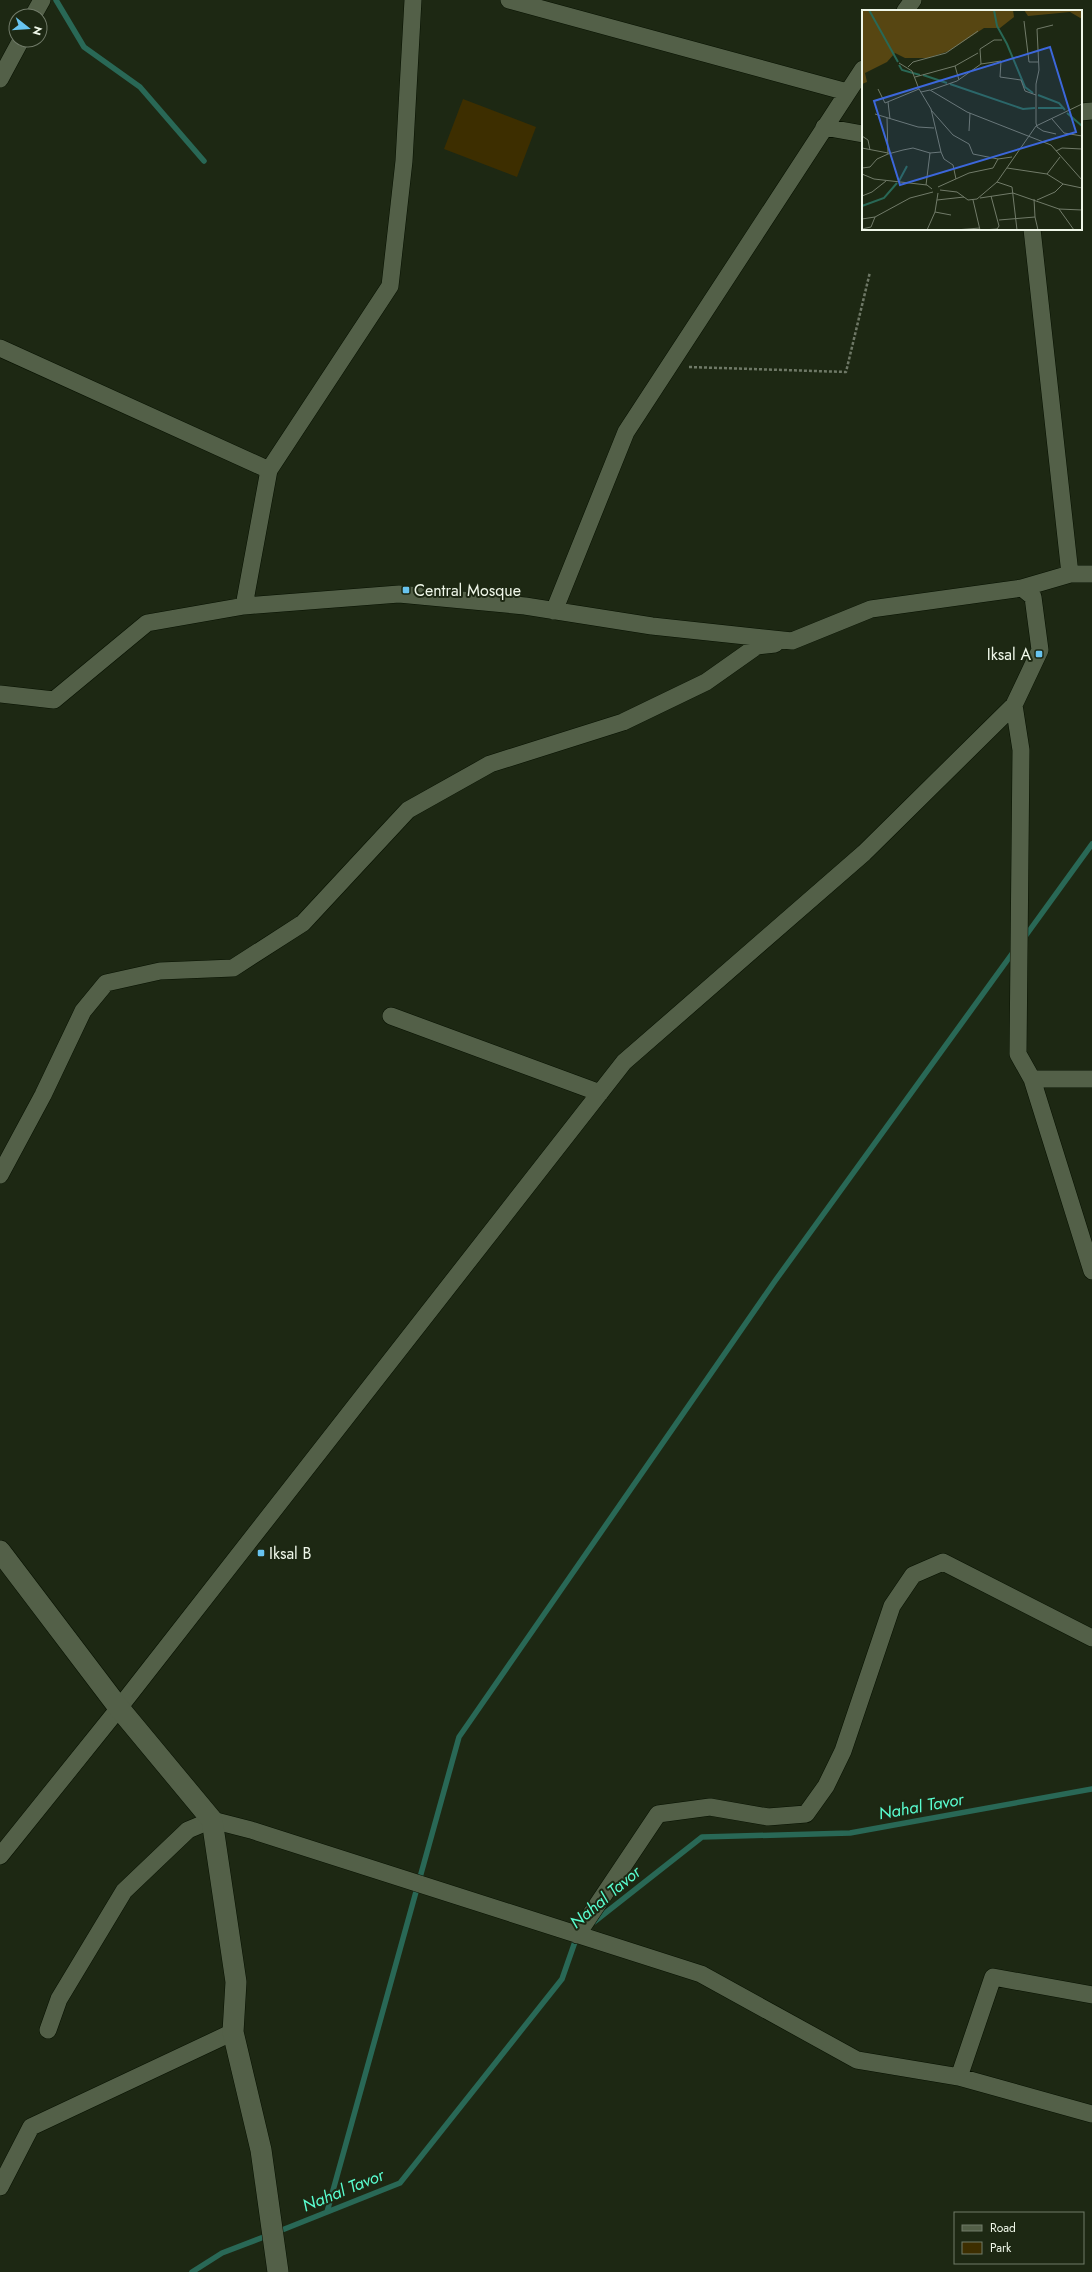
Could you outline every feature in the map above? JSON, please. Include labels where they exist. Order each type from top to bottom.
[{"type":"street","points":[[244,606],[269,470],[390,286],[404,161],[413,0]]},
{"type":"street","points":[[509,0],[847,92]]},
{"type":"street","points":[[906,10],[913,0]]},
{"type":"street","points":[[0,79],[16,48]]},
{"type":"street","points":[[554,611],[626,432],[862,70]]},
{"type":"street","points":[[1082,112],[1092,111]]},
{"type":"street","points":[[824,127],[862,134]]},
{"type":"street","points":[[1032,230],[1070,574]]},
{"type":"street","points":[[0,348],[269,470]]},
{"type":"street","points":[[0,1175],[43,1095],[83,1011],[106,983],[160,971],[233,968],[303,924],[408,810],[490,764],[623,722],[706,682],[757,646],[792,641],[870,609],[1022,588],[1070,574],[1092,574]]},
{"type":"street","points":[[0,1856],[119,1708],[624,1062],[864,853],[1014,705],[1040,650],[1033,597],[1022,588]]},
{"type":"street","points":[[0,694],[54,700],[148,623],[244,606],[399,594],[554,611],[652,626],[792,641]]},
{"type":"street","points":[[1014,705],[1021,750],[1018,1054],[1032,1079],[1092,1271]]},
{"type":"street","points":[[391,1016],[600,1093]]},
{"type":"street","points":[[1032,1079],[1092,1079]]},
{"type":"street","points":[[0,1551],[119,1708],[212,1820],[236,1982],[233,2032],[261,2150],[278,2272]]},
{"type":"street","points":[[577,1935],[658,1814],[710,1807],[768,1817],[806,1814],[826,1786],[843,1751],[892,1606],[913,1575],[943,1562],[1092,1638]]},
{"type":"street","points":[[48,2030],[59,1999],[124,1890],[188,1830],[212,1820],[250,1830],[701,1974],[857,2060],[959,2077],[1092,2114]]},
{"type":"street","points":[[959,2077],[993,1977],[1092,1995]]},
{"type":"street","points":[[0,2187],[31,2127],[233,2032]]},
{"type":"path","points":[[669,366],[846,372],[870,272]]},
{"type":"green space","points":[[463,99],[536,127],[517,177],[444,149]]},
{"type":"waterway","points":[[56,0],[84,47],[140,87],[204,161]]},
{"type":"waterway","points":[[1024,938],[1092,844]]},
{"type":"waterway","points":[[327,2212],[459,1737],[775,1281],[1014,951]]},
{"type":"waterway","name":"Nahal Tavor","points":[[594,1922],[702,1837],[850,1833],[1092,1789]]},
{"type":"waterway","name":"Nahal Tavor","points":[[277,2232],[400,2183],[562,1979],[577,1936]]},
{"type":"waterway","name":"Nahal Tavor","points":[[192,2272],[222,2253],[269,2235]]},
{"type":"place","name":"Central Mosque","points":[[406,590]]},
{"type":"place","name":"Iksal A","points":[[1039,654]]},
{"type":"place","name":"Iksal B","points":[[261,1553]]}]
